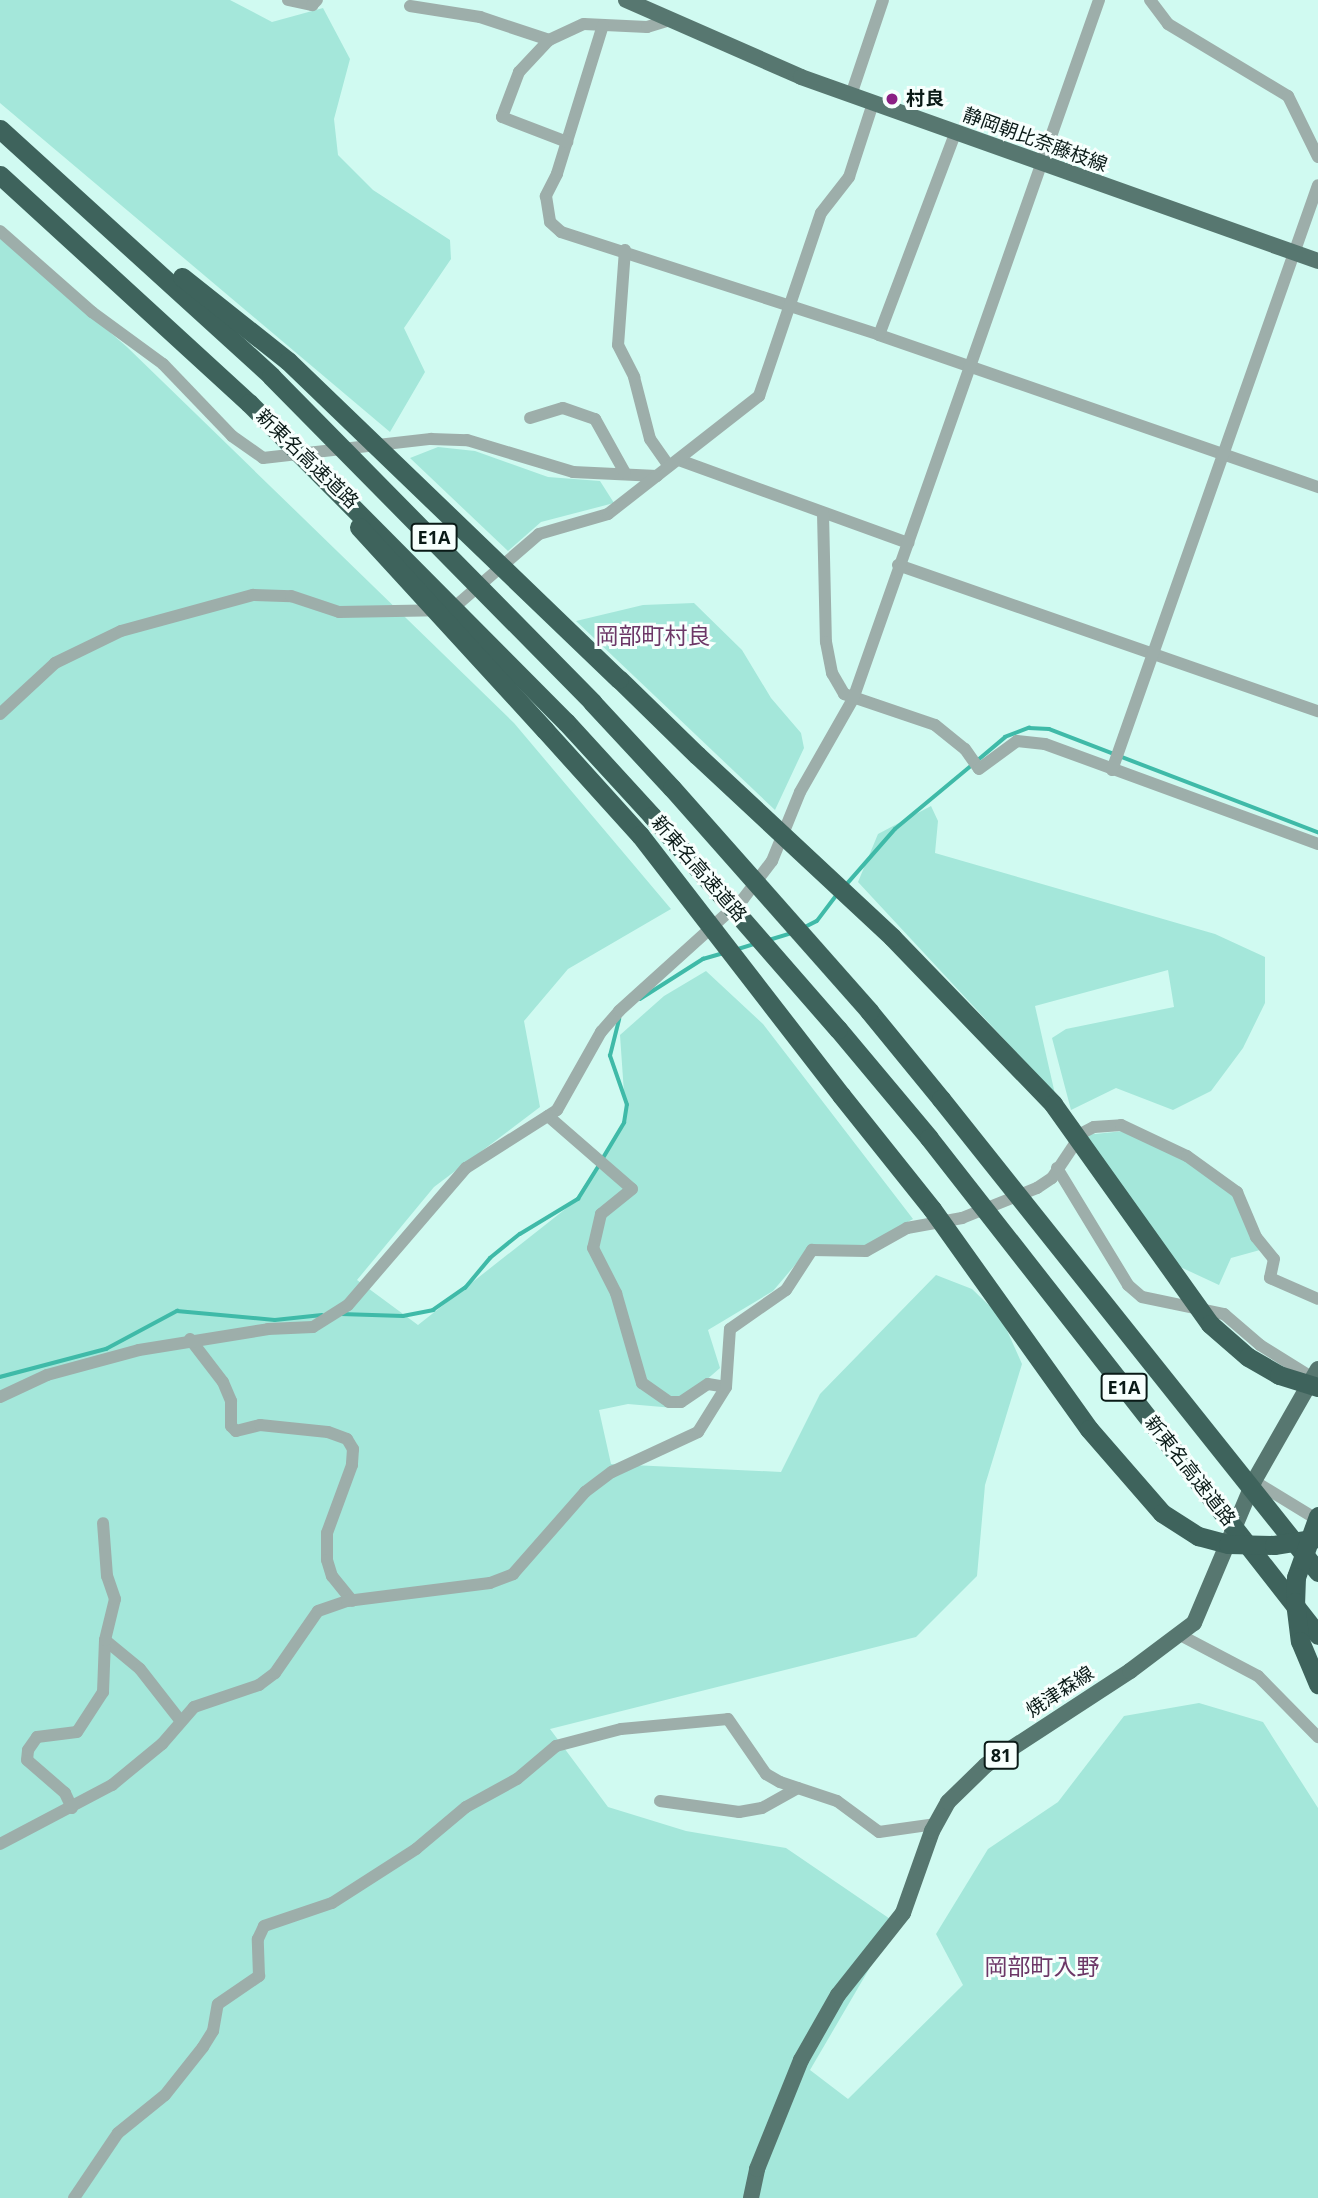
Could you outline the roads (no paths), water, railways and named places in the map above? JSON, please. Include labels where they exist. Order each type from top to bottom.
[{"type":"highway","name":"新東名高速道路","points":[[0,129],[271,376],[592,702],[672,788],[869,1011],[1318,1572]]},
{"type":"highway","points":[[49,172],[288,362],[697,755],[892,937],[1053,1104],[1210,1324],[1248,1357],[1279,1376],[1316,1378]]},
{"type":"highway","name":"新東名高速道路","points":[[0,176],[249,403],[566,722],[652,816],[929,1138],[1318,1635]]},
{"type":"highway","points":[[249,403],[640,835],[841,1096],[932,1209],[1089,1429],[1162,1513],[1186,1531],[1227,1544],[1274,1545],[1318,1538]]},
{"type":"highway","points":[[1318,1518],[1296,1577],[1294,1602],[1300,1641],[1318,1685]]},
{"type":"main road","name":"静岡朝比奈藤枝線","points":[[626,0],[851,95],[1039,165],[1318,261]]},
{"type":"main road","name":"焼津森線","points":[[751,2198],[757,2169],[802,2060],[838,1995],[903,1913],[936,1824],[960,1787],[986,1765],[1182,1636],[1205,1604],[1254,1481],[1316,1378]]},
{"type":"street","points":[[288,0],[312,5],[317,0]]},
{"type":"street","points":[[851,95],[883,0]]},
{"type":"street","points":[[0,1397],[47,1375],[190,1339],[313,1327],[348,1306],[466,1168],[557,1110],[601,1032],[619,1011],[743,900],[772,861],[800,792],[853,699],[1099,0]]},
{"type":"street","points":[[1150,0],[1168,24],[1288,96],[1318,157]]},
{"type":"street","points":[[410,6],[481,17],[549,40]]},
{"type":"street","points":[[567,142],[502,117],[519,72],[549,40],[583,24],[647,27],[670,20]]},
{"type":"street","points":[[603,25],[567,142],[546,196],[550,222],[561,232],[625,250],[879,335],[1318,487]]},
{"type":"street","points":[[0,714],[55,663],[121,631],[253,595],[291,596],[339,612],[451,610],[539,534],[608,514],[759,396],[821,213],[856,160],[873,103]]},
{"type":"street","points":[[879,335],[955,134]]},
{"type":"street","points":[[1112,771],[1225,455],[1291,252],[1318,185]]},
{"type":"street","points":[[0,231],[92,312],[163,364],[232,436],[263,458],[431,439],[483,443],[573,471],[657,476]]},
{"type":"street","points":[[625,250],[618,345],[634,377],[650,439],[674,463],[908,543]]},
{"type":"street","points":[[530,418],[563,408],[595,419],[625,472]]},
{"type":"street","points":[[824,513],[826,642],[832,673],[844,694],[935,725],[965,749],[979,769],[1003,747],[1030,741],[1318,844]]},
{"type":"street","points":[[898,565],[1318,711]]},
{"type":"street","points":[[548,1116],[632,1189],[601,1214],[593,1248],[616,1293],[642,1383],[669,1402],[681,1402],[708,1384],[726,1387]]},
{"type":"street","points":[[0,1843],[72,1808],[120,1778],[162,1744],[179,1719],[194,1707],[259,1685],[275,1673],[318,1611],[352,1601],[490,1583],[513,1574],[585,1492],[612,1472],[698,1432],[726,1387],[730,1329],[786,1290],[812,1250],[866,1251],[907,1228],[962,1218],[1037,1188],[1057,1168],[1082,1133],[1094,1127],[1121,1125],[1187,1156],[1237,1192],[1256,1237],[1274,1259],[1270,1278],[1318,1299]]},
{"type":"street","points":[[1057,1168],[1128,1285],[1142,1297],[1224,1314],[1260,1345],[1316,1378]]},
{"type":"street","points":[[190,1339],[223,1382],[231,1401],[231,1426],[236,1430],[260,1425],[328,1432],[347,1439],[353,1449],[352,1465],[327,1533],[327,1560],[332,1576],[352,1601]]},
{"type":"street","points":[[1254,1481],[1318,1518]]},
{"type":"street","points":[[72,1808],[65,1793],[27,1760],[28,1750],[37,1737],[77,1732],[89,1718],[103,1692],[105,1640],[115,1599],[107,1576],[103,1523]]},
{"type":"street","points":[[1182,1636],[1258,1676],[1318,1737]]},
{"type":"street","points":[[105,1640],[140,1669],[179,1719]]},
{"type":"street","points":[[74,2198],[118,2133],[165,2095],[203,2046],[213,2031],[218,2004],[259,1976],[258,1939],[264,1926],[332,1903],[416,1849],[466,1807],[517,1779],[556,1746],[621,1729],[728,1719],[766,1774],[837,1801],[879,1832],[936,1824]]},
{"type":"street","points":[[660,1801],[739,1812],[762,1808],[798,1788]]},
{"type":"waterway","points":[[978,760],[1005,737],[1029,728],[1049,729],[1318,832]]},
{"type":"waterway","points":[[846,885],[895,829],[972,765]]},
{"type":"waterway","points":[[805,927],[817,921],[836,896]]},
{"type":"waterway","points":[[769,940],[792,933]]},
{"type":"waterway","points":[[735,950],[755,944]]},
{"type":"waterway","points":[[640,999],[703,959],[724,953]]},
{"type":"waterway","points":[[603,1158],[624,1123],[627,1105],[610,1056],[619,1019]]},
{"type":"waterway","points":[[341,1314],[403,1316],[433,1310],[465,1288],[490,1258],[520,1234],[578,1199],[599,1165]]},
{"type":"waterway","points":[[0,1377],[106,1349],[177,1311],[275,1320],[322,1315]]},
{"type":"place","name":"村良","points":[[892,99]]},
{"type":"district","name":"岡部町村良","points":[[653,635]]},
{"type":"district","name":"岡部町入野","points":[[1042,1966]]}]
